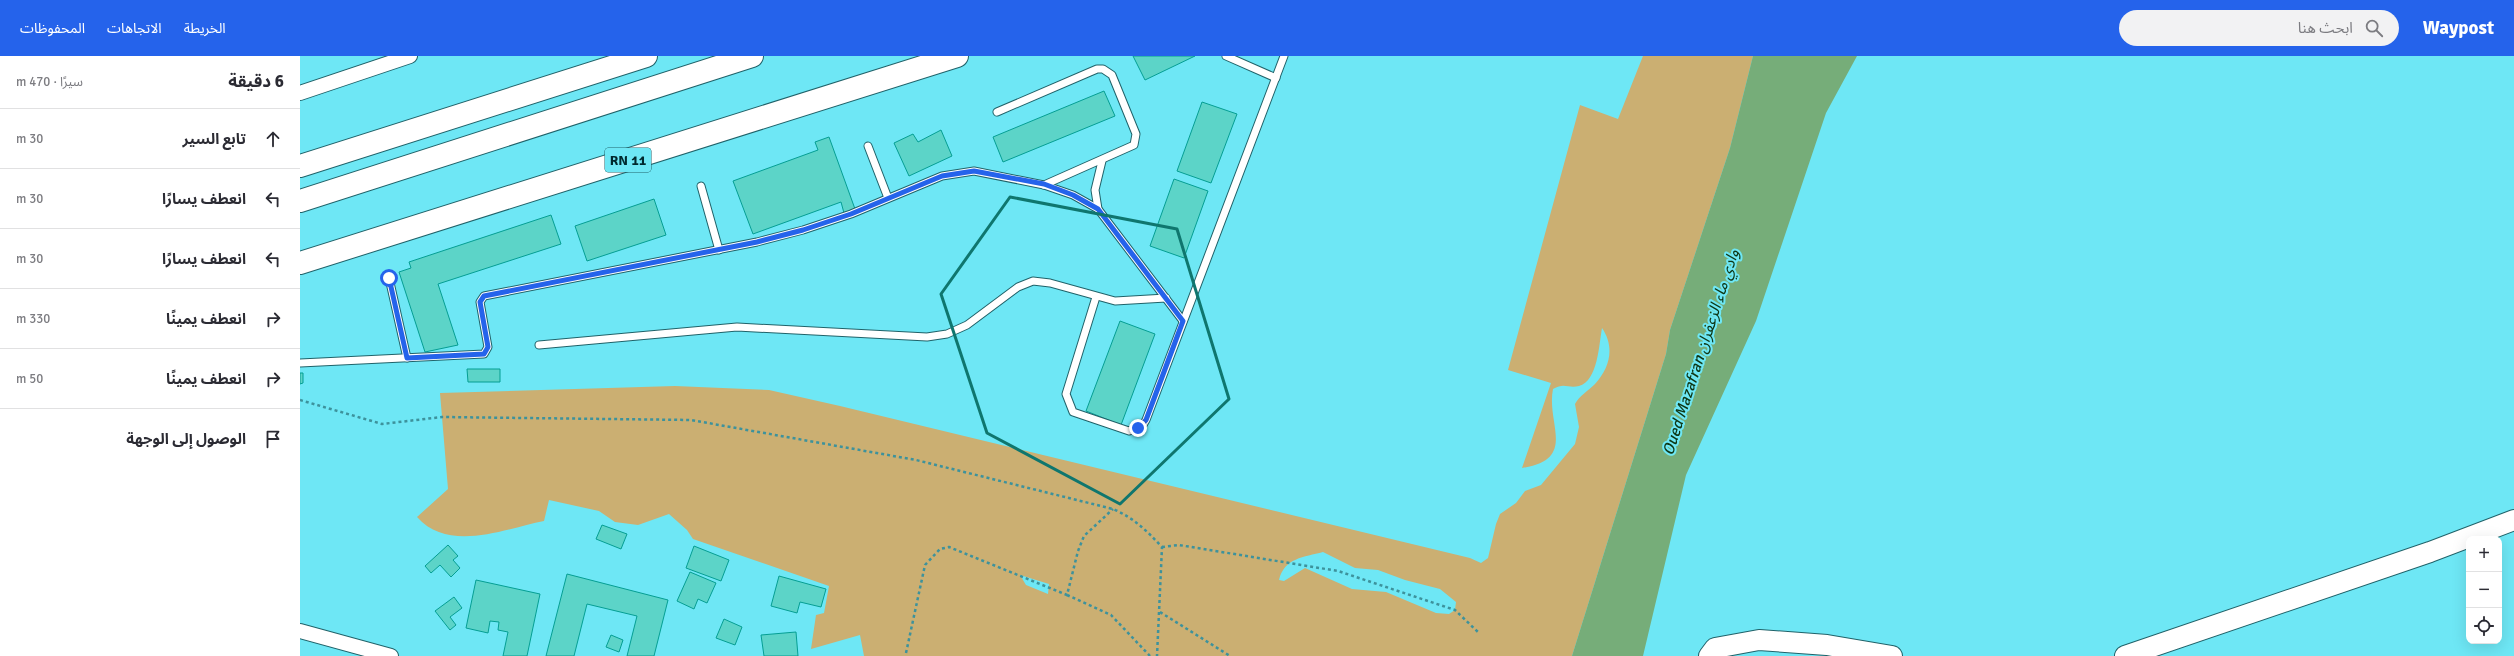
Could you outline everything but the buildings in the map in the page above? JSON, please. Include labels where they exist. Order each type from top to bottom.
[{"type":"main road","points":[[300,166],[646,56]]},
{"type":"main road","points":[[300,201],[752,56]]},
{"type":"main road","name":"RN 11","points":[[300,263],[957,56]]},
{"type":"street","points":[[300,93],[410,56]]},
{"type":"street","points":[[2125,656],[2430,552],[2514,520]]},
{"type":"street","points":[[300,631],[391,656]]},
{"type":"street","points":[[1709,656],[1714,648],[1759,640],[1827,645],[1892,656]]},
{"type":"lane","points":[[1226,56],[1276,78]]},
{"type":"lane","points":[[1096,297],[1066,394],[1066,399],[1073,412],[1129,431],[1143,425],[1146,420],[1284,56]]},
{"type":"lane","points":[[997,112],[1097,69],[1108,72],[1114,80],[1137,138],[1131,148],[1044,184]]},
{"type":"lane","points":[[868,146],[888,198]]},
{"type":"lane","points":[[1098,209],[1096,180],[1102,161]]},
{"type":"lane","points":[[300,363],[484,354],[488,347],[480,302],[484,296],[719,250],[803,230],[937,178],[958,172],[974,171],[1044,184],[1073,195],[1098,209],[1183,321]]},
{"type":"lane","points":[[701,186],[719,250]]},
{"type":"lane","points":[[389,278],[407,358]]},
{"type":"lane","points":[[539,345],[737,327],[927,338],[948,334],[966,325],[1018,287],[1033,281],[1050,283],[1096,297],[1124,302],[1166,298]]},
{"type":"path","points":[[300,400],[382,424],[442,417],[691,420],[916,460],[1113,509],[1128,515],[1140,524],[1162,547],[1157,656]]},
{"type":"path","points":[[1067,595],[1078,551],[1084,536],[1113,509]]},
{"type":"path","points":[[1162,547],[1179,545],[1338,571],[1455,610],[1479,633]]},
{"type":"path","points":[[906,653],[925,565],[940,549],[949,547],[1067,595],[1111,615],[1150,656]]},
{"type":"path","points":[[1160,611],[1230,656]]},
{"type":"highlighted area","points":[[1010,197],[1177,229],[1229,399],[1120,504],[987,433],[941,294]]},
{"type":"shaded area","points":[[1643,56],[1753,56],[1730,148],[1670,330],[1666,354],[1572,656],[864,656],[860,635],[811,649],[816,615],[824,613],[829,586],[693,539],[687,530],[669,514],[638,525],[615,522],[599,511],[549,500],[544,521],[478,536],[445,534],[430,528],[417,517],[448,489],[440,393],[675,386],[769,390],[1470,558],[1481,563],[1488,558],[1496,524],[1500,514],[1516,503],[1525,491],[1541,485],[1575,444],[1579,427],[1575,404],[1579,398],[1600,378],[1607,364],[1609,350],[1606,335],[1602,328],[1594,370],[1590,377],[1585,383],[1579,386],[1561,386],[1553,389],[1552,402],[1556,438],[1555,448],[1549,457],[1539,463],[1522,468],[1551,383],[1508,370],[1580,105],[1618,119]],"holes":[[[1323,552],[1355,568],[1378,570],[1405,580],[1440,589],[1456,602],[1455,610],[1449,614],[1436,613],[1386,592],[1352,589],[1305,568],[1284,581],[1279,580],[1285,567],[1290,563],[1302,557]],[[1020,575],[1049,584],[1048,594],[1026,585]]]},
{"type":"water","name":"Oued Mazafran وادي ماء الزعفران","points":[[1753,56],[1857,56],[1826,113],[1756,321],[1686,475],[1643,656],[1572,656],[1666,354],[1670,330],[1730,148]]},
{"type":"route","points":[[389,278],[407,358],[484,354],[488,347],[480,302],[484,296],[719,250],[803,230],[851,214],[942,176],[958,172],[974,171],[1044,184],[1073,195],[1098,209],[1183,321],[1146,420],[1143,425],[1138,428]]}]
